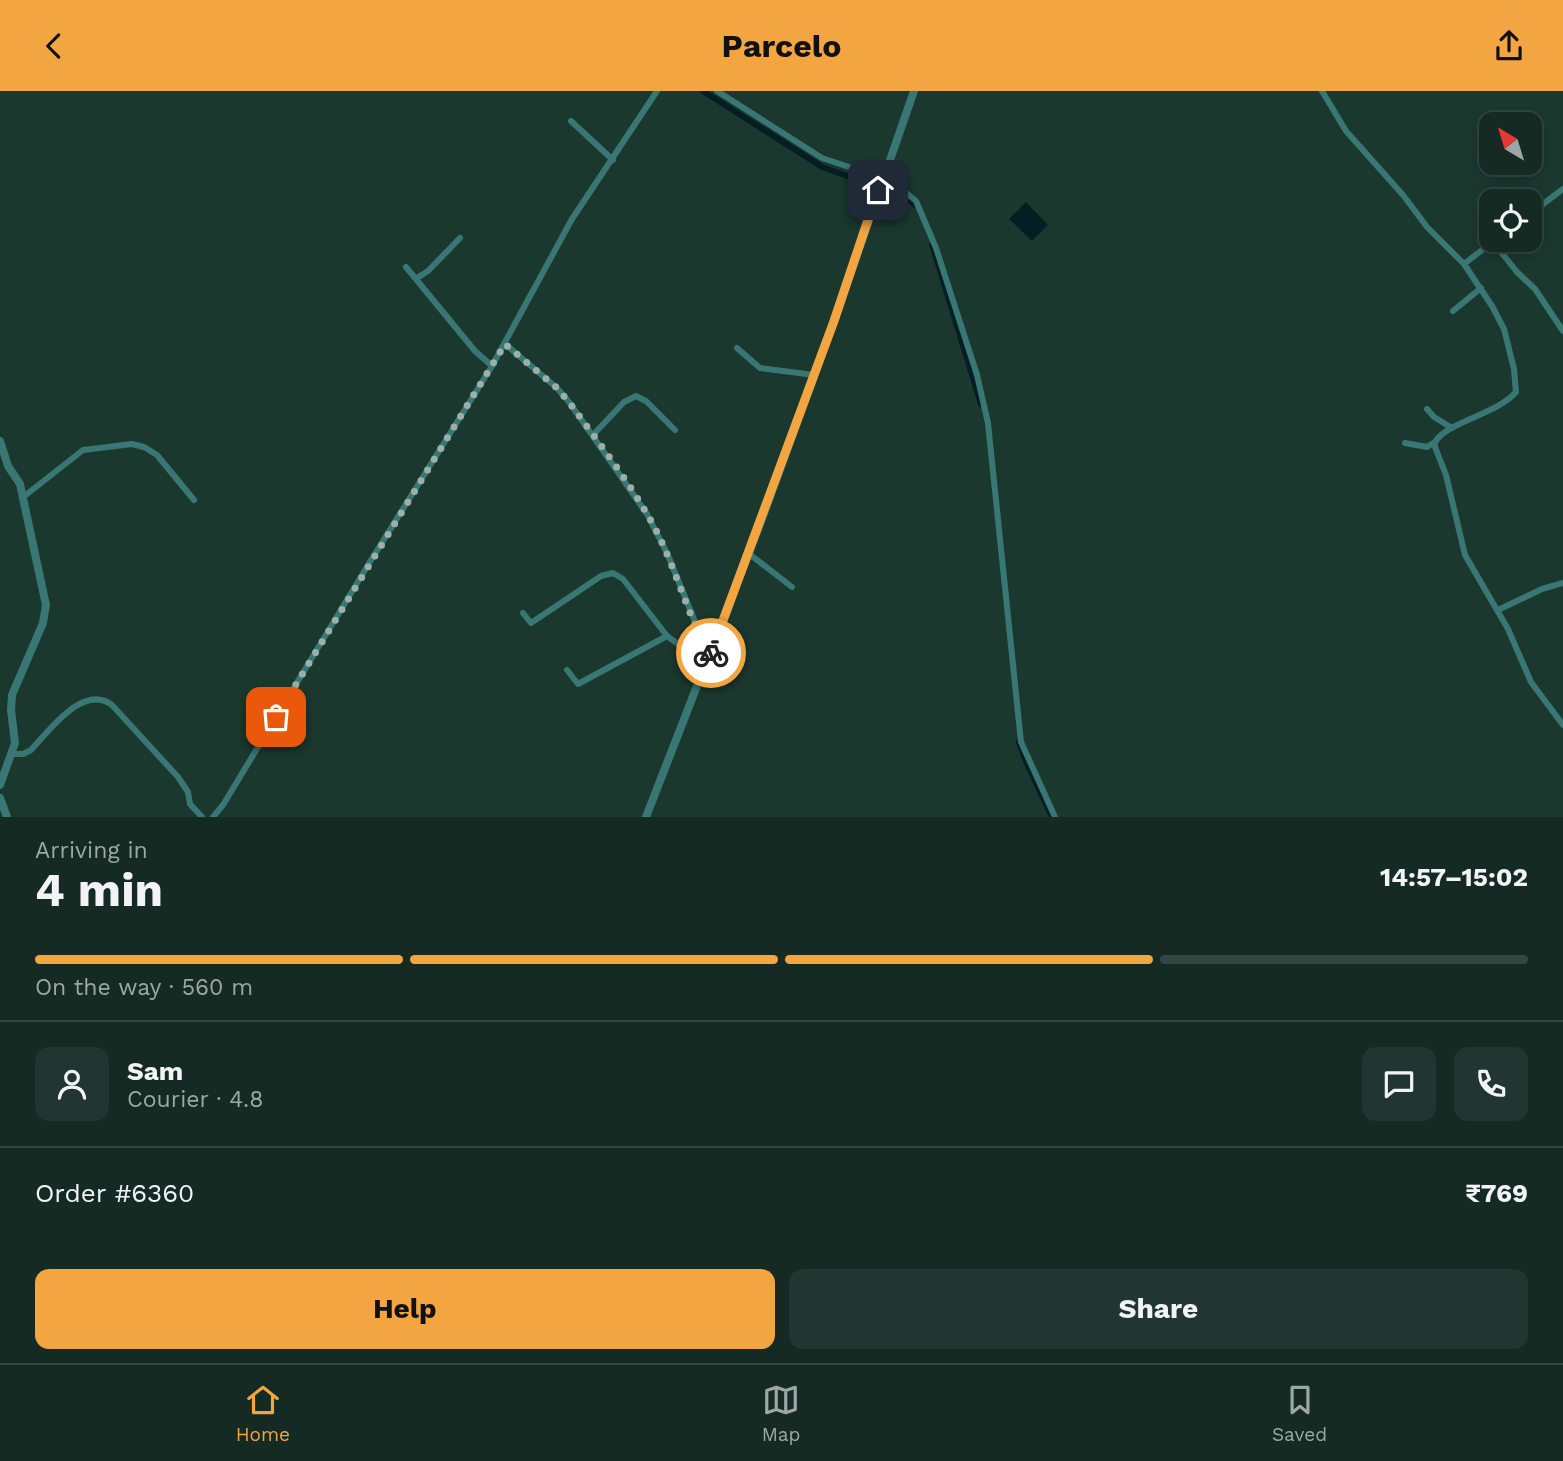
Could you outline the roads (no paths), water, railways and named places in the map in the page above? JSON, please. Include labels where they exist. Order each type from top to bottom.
[{"type":"street","points":[[213,817],[223,805],[492,366],[572,219],[657,91]]},
{"type":"street","points":[[718,91],[822,158],[911,196],[920,207],[977,375],[988,423],[1021,742],[1055,817]]},
{"type":"street","points":[[646,817],[708,661],[814,375],[914,91]]},
{"type":"street","points":[[1322,91],[1346,131],[1427,226],[1464,264],[1504,329],[1514,369],[1516,392],[1510,399],[1452,428],[1427,447],[1405,443]]},
{"type":"street","points":[[571,121],[613,160]]},
{"type":"street","points":[[1542,205],[1563,189]]},
{"type":"street","points":[[417,278],[428,271],[460,238]]},
{"type":"street","points":[[1464,264],[1480,252]]},
{"type":"street","points":[[1502,252],[1517,272],[1535,289],[1563,331]]},
{"type":"street","points":[[406,267],[467,341],[492,366]]},
{"type":"street","points":[[1453,311],[1480,288]]},
{"type":"street","points":[[505,344],[557,388],[593,435],[656,531],[708,661]]},
{"type":"street","points":[[737,348],[760,368],[814,375]]},
{"type":"street","points":[[593,435],[624,402],[636,396],[646,401],[675,430]]},
{"type":"street","points":[[1427,409],[1434,417],[1452,428]]},
{"type":"street","points":[[0,441],[8,466],[19,484],[46,605],[43,623],[12,695],[15,743],[0,785]]},
{"type":"street","points":[[1435,442],[1450,491],[1462,546],[1498,610],[1531,682],[1563,725]]},
{"type":"street","points":[[22,498],[83,450],[132,444],[157,455],[194,500]]},
{"type":"street","points":[[748,552],[792,587]]},
{"type":"street","points":[[523,613],[531,623],[601,576],[613,573],[623,579],[667,636],[708,661]]},
{"type":"street","points":[[1498,610],[1542,589],[1563,583]]},
{"type":"street","points":[[567,670],[578,684],[667,636]]},
{"type":"street","points":[[13,754],[23,754],[31,750],[71,709],[94,699],[105,701],[112,705],[178,777],[188,792],[190,804],[202,817]]},
{"type":"street","points":[[0,798],[7,817]]},
{"type":"water","points":[[1026,202],[1048,225],[1032,241],[1009,219]]},
{"type":"waterway","points":[[703,91],[822,167],[906,197],[915,205]]},
{"type":"waterway","points":[[932,244],[981,404]]},
{"type":"waterway","points":[[1019,742],[1052,817]]}]
